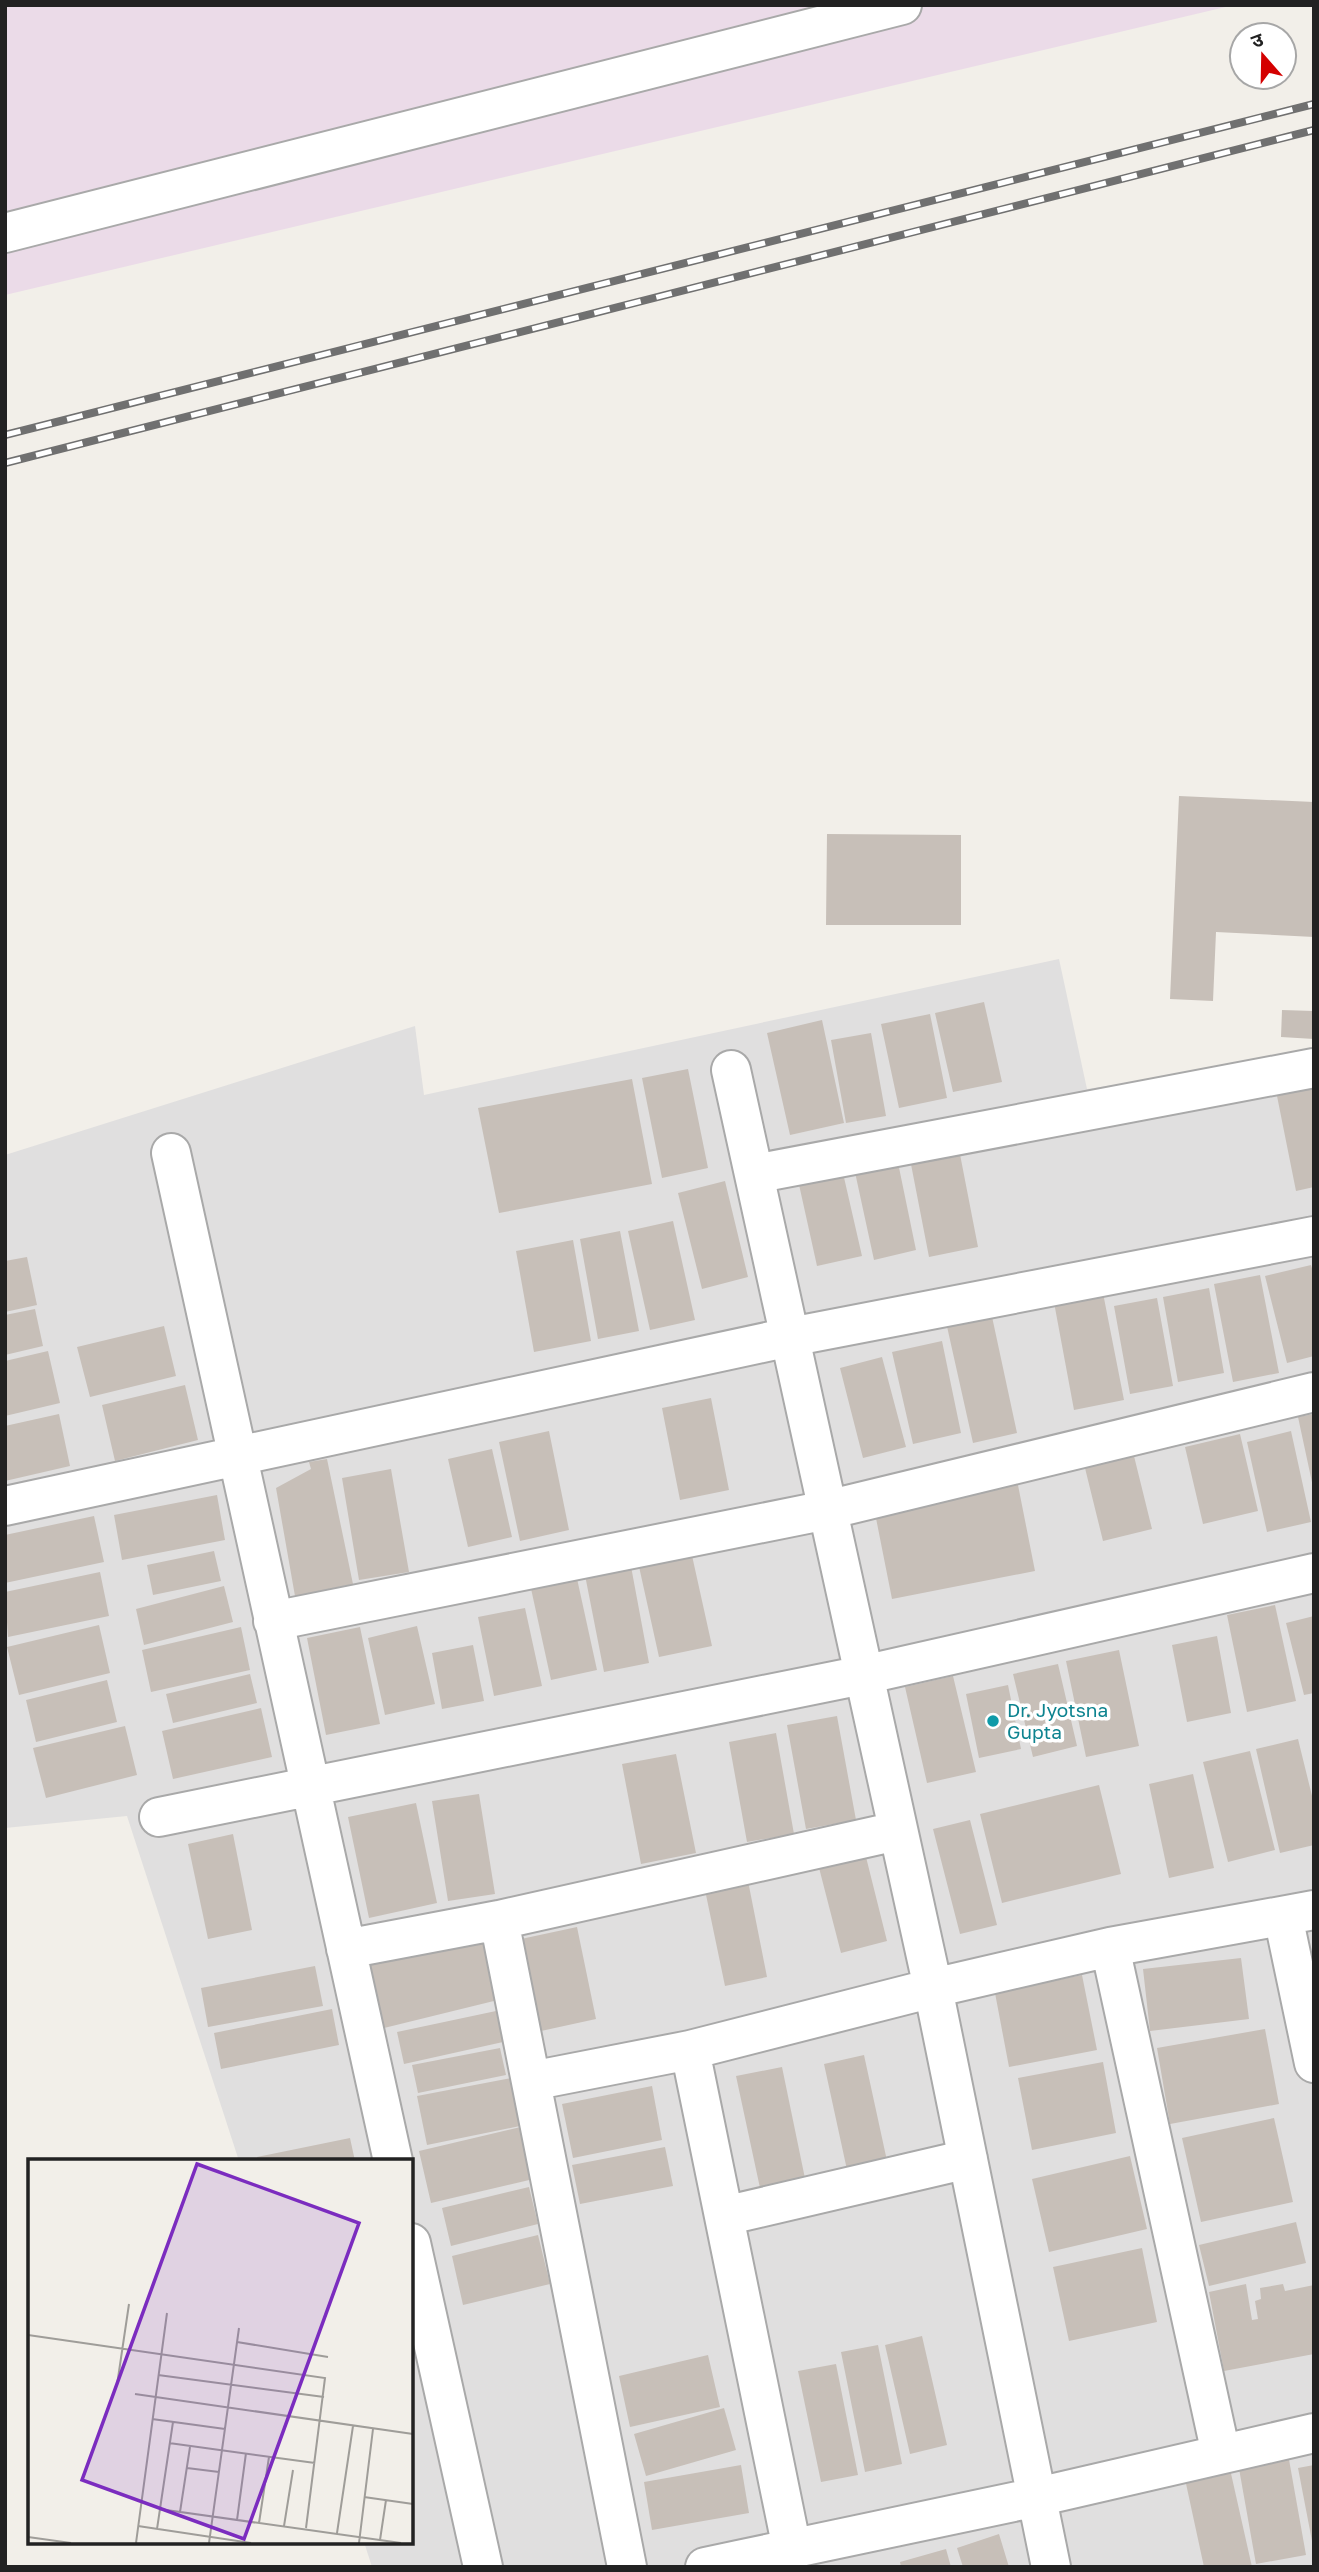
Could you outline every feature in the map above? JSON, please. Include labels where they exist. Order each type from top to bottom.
[{"type":"street","points":[[5,233],[902,5]]},
{"type":"street","points":[[754,1174],[1314,1068]]},
{"type":"street","points":[[731,1070],[933,1988],[1051,2567]]},
{"type":"street","points":[[171,1153],[393,2159]]},
{"type":"street","points":[[5,1506],[790,1337],[1314,1236]]},
{"type":"street","points":[[274,1621],[827,1510],[1314,1392]]},
{"type":"street","points":[[159,1817],[863,1675],[1314,1573]]},
{"type":"street","points":[[346,1949],[499,1920],[897,1831]]},
{"type":"street","points":[[531,2081],[690,2050],[933,1988],[1110,1947],[1298,1913],[1314,2063]]},
{"type":"street","points":[[499,1920],[628,2567]]},
{"type":"street","points":[[1110,1947],[1222,2454]]},
{"type":"street","points":[[690,2050],[792,2549]]},
{"type":"street","points":[[724,2216],[968,2159]]},
{"type":"street","points":[[413,2252],[483,2567]]},
{"type":"street","points":[[705,2567],[1037,2497],[1314,2433]]},
{"type":"shaded area","points":[[5,5],[1234,5],[5,295]]},
{"type":"shaded area","points":[[1059,959],[1087,1089],[1314,1055],[1314,2567],[372,2567],[365,2544],[413,2544],[413,2159],[238,2159],[127,1816],[5,1828],[5,1155],[415,1026],[424,1095]]},
{"type":"building","points":[[1179,796],[1314,802],[1314,937],[1216,932],[1213,1001],[1170,999]]},
{"type":"building","points":[[827,834],[961,835],[961,925],[826,925]]},
{"type":"building","points":[[984,1002],[1002,1082],[953,1092],[935,1013]]},
{"type":"building","points":[[1282,1010],[1314,1011],[1314,1039],[1281,1037]]},
{"type":"building","points":[[930,1014],[947,1098],[899,1108],[881,1024]]},
{"type":"building","points":[[822,1020],[844,1123],[790,1135],[767,1033]]},
{"type":"building","points":[[871,1033],[886,1116],[846,1123],[831,1040]]},
{"type":"building","points":[[688,1069],[708,1168],[662,1178],[642,1078]]},
{"type":"building","points":[[632,1079],[652,1184],[499,1213],[478,1108]]},
{"type":"building","points":[[1314,1084],[1314,1187],[1296,1191],[1276,1091]]},
{"type":"building","points":[[958,1144],[978,1247],[929,1257],[909,1154]]},
{"type":"building","points":[[896,1153],[916,1250],[874,1260],[853,1163]]},
{"type":"building","points":[[840,1160],[862,1256],[817,1266],[796,1171]]},
{"type":"building","points":[[725,1181],[748,1277],[702,1289],[678,1193]]},
{"type":"building","points":[[673,1221],[695,1320],[650,1330],[628,1231]]},
{"type":"building","points":[[620,1231],[639,1331],[598,1339],[580,1239]]},
{"type":"building","points":[[573,1240],[591,1341],[534,1352],[516,1251]]},
{"type":"building","points":[[27,1257],[37,1305],[5,1312],[5,1261]]},
{"type":"building","points":[[1311,1265],[1314,1275],[1314,1356],[1287,1363],[1265,1276]]},
{"type":"building","points":[[1260,1275],[1279,1373],[1233,1382],[1214,1284]]},
{"type":"building","points":[[1102,1288],[1124,1400],[1074,1410],[1053,1297]]},
{"type":"building","points":[[1209,1288],[1224,1373],[1178,1382],[1163,1297]]},
{"type":"building","points":[[1157,1298],[1173,1386],[1130,1394],[1114,1306]]},
{"type":"building","points":[[35,1309],[43,1346],[5,1355],[5,1315]]},
{"type":"building","points":[[991,1312],[1017,1433],[973,1443],[946,1322]]},
{"type":"building","points":[[164,1326],[176,1376],[90,1397],[77,1347]]},
{"type":"building","points":[[942,1341],[961,1433],[913,1444],[892,1352]]},
{"type":"building","points":[[48,1351],[60,1403],[5,1416],[5,1361]]},
{"type":"building","points":[[882,1357],[906,1447],[863,1458],[840,1368]]},
{"type":"building","points":[[185,1385],[198,1440],[115,1461],[102,1405]]},
{"type":"building","points":[[711,1398],[729,1490],[680,1500],[662,1408]]},
{"type":"building","points":[[59,1414],[70,1466],[5,1481],[5,1426]]},
{"type":"building","points":[[1314,1414],[1314,1487],[1313,1487],[1298,1417]]},
{"type":"building","points":[[549,1431],[569,1530],[520,1541],[499,1442]]},
{"type":"building","points":[[1291,1431],[1311,1522],[1267,1532],[1247,1442]]},
{"type":"building","points":[[1240,1434],[1258,1511],[1203,1524],[1185,1447]]},
{"type":"building","points":[[492,1449],[512,1537],[468,1547],[448,1459]]},
{"type":"building","points":[[1133,1452],[1152,1529],[1103,1541],[1084,1464]]},
{"type":"building","points":[[327,1459],[353,1584],[295,1596],[276,1488],[311,1469],[309,1462]]},
{"type":"building","points":[[391,1469],[409,1572],[359,1580],[342,1478]]},
{"type":"building","points":[[1016,1475],[1035,1571],[892,1599],[873,1503]]},
{"type":"building","points":[[217,1495],[225,1540],[122,1560],[114,1515]]},
{"type":"building","points":[[94,1516],[104,1562],[5,1583],[5,1535]]},
{"type":"building","points":[[214,1551],[221,1581],[153,1595],[147,1565]]},
{"type":"building","points":[[691,1551],[712,1646],[659,1657],[638,1562]]},
{"type":"building","points":[[630,1561],[649,1663],[604,1672],[584,1570]]},
{"type":"building","points":[[100,1572],[109,1616],[8,1637],[5,1592]]},
{"type":"building","points":[[576,1574],[597,1670],[551,1680],[530,1584]]},
{"type":"building","points":[[224,1586],[233,1622],[144,1645],[136,1609]]},
{"type":"building","points":[[1275,1605],[1296,1701],[1247,1712],[1227,1615]]},
{"type":"building","points":[[525,1608],[542,1686],[494,1696],[478,1617]]},
{"type":"building","points":[[1314,1616],[1314,1693],[1304,1695],[1286,1623]]},
{"type":"building","points":[[99,1625],[110,1673],[19,1695],[7,1647]]},
{"type":"building","points":[[417,1626],[435,1704],[385,1715],[368,1638]]},
{"type":"building","points":[[241,1627],[250,1670],[151,1692],[142,1650]]},
{"type":"building","points":[[360,1627],[380,1724],[326,1735],[307,1638]]},
{"type":"building","points":[[1217,1636],[1231,1713],[1187,1722],[1172,1645]]},
{"type":"building","points":[[473,1645],[484,1701],[442,1709],[432,1653]]},
{"type":"building","points":[[1119,1650],[1139,1746],[1086,1757],[1066,1661]]},
{"type":"building","points":[[1058,1664],[1077,1746],[1033,1757],[1013,1674]]},
{"type":"building","points":[[250,1674],[257,1703],[173,1723],[166,1694]]},
{"type":"building","points":[[953,1676],[976,1772],[927,1783],[905,1687]]},
{"type":"building","points":[[107,1680],[117,1722],[36,1742],[26,1700]]},
{"type":"building","name":"Dr. Jyotsna Gupta","points":[[1008,1685],[1021,1749],[979,1758],[966,1694]]},
{"type":"building","points":[[261,1708],[272,1757],[173,1779],[162,1731]]},
{"type":"building","points":[[837,1716],[856,1820],[806,1829],[787,1725]]},
{"type":"building","points":[[125,1726],[137,1775],[46,1798],[33,1748]]},
{"type":"building","points":[[776,1733],[794,1834],[747,1842],[729,1742]]},
{"type":"building","points":[[1298,1739],[1314,1804],[1314,1845],[1280,1853],[1256,1749]]},
{"type":"building","points":[[1250,1751],[1275,1850],[1228,1862],[1203,1762]]},
{"type":"building","points":[[676,1754],[696,1853],[641,1864],[622,1764]]},
{"type":"building","points":[[1193,1774],[1214,1868],[1169,1878],[1149,1784]]},
{"type":"building","points":[[1099,1785],[1121,1874],[1002,1903],[980,1814]]},
{"type":"building","points":[[479,1794],[495,1894],[448,1901],[432,1801]]},
{"type":"building","points":[[416,1803],[437,1903],[369,1918],[348,1817]]},
{"type":"building","points":[[970,1820],[997,1925],[960,1934],[933,1829]]},
{"type":"building","points":[[233,1834],[252,1930],[208,1939],[188,1844]]},
{"type":"building","points":[[864,1849],[887,1941],[841,1953],[817,1860]]},
{"type":"building","points":[[748,1881],[767,1977],[725,1986],[705,1890]]},
{"type":"building","points":[[577,1927],[596,2019],[541,2031],[521,1939]]},
{"type":"building","points":[[485,1932],[502,1999],[384,2028],[367,1962]]},
{"type":"building","points":[[1241,1958],[1249,2019],[1150,2031],[1143,1969]]},
{"type":"building","points":[[315,1966],[323,2006],[208,2027],[201,1988]]},
{"type":"building","points":[[1082,1975],[1097,2050],[1009,2067],[995,1993]]},
{"type":"building","points":[[332,2009],[339,2045],[221,2069],[214,2033]]},
{"type":"building","points":[[496,2011],[503,2042],[404,2064],[397,2032]]},
{"type":"building","points":[[1265,2029],[1279,2104],[1170,2124],[1157,2048]]},
{"type":"building","points":[[500,2048],[506,2075],[418,2093],[412,2065]]},
{"type":"building","points":[[864,2055],[889,2170],[849,2179],[824,2064]]},
{"type":"building","points":[[1103,2062],[1116,2133],[1032,2150],[1018,2078]]},
{"type":"building","points":[[782,2067],[808,2193],[763,2202],[736,2076]]},
{"type":"building","points":[[511,2078],[520,2126],[427,2145],[417,2096]]},
{"type":"building","points":[[652,2086],[662,2140],[573,2158],[562,2104]]},
{"type":"building","points":[[1274,2118],[1293,2202],[1201,2222],[1182,2138]]},
{"type":"building","points":[[529,2125],[542,2177],[431,2203],[419,2151]]},
{"type":"building","points":[[350,2138],[355,2159],[258,2159]]},
{"type":"building","points":[[665,2147],[673,2186],[580,2204],[572,2165]]},
{"type":"building","points":[[1130,2156],[1147,2229],[1049,2252],[1032,2179]]},
{"type":"building","points":[[529,2187],[538,2224],[451,2246],[442,2208]]},
{"type":"building","points":[[1296,2222],[1306,2263],[1209,2286],[1199,2245]]},
{"type":"building","points":[[538,2235],[550,2284],[463,2305],[452,2256]]},
{"type":"building","points":[[1142,2248],[1157,2322],[1069,2341],[1053,2267]]},
{"type":"building","points":[[1246,2284],[1252,2320],[1258,2319],[1255,2301],[1261,2299],[1260,2288],[1283,2284],[1285,2291],[1314,2285],[1314,2354],[1224,2371],[1209,2292]]},
{"type":"building","points":[[922,2336],[947,2445],[910,2454],[885,2345]]},
{"type":"building","points":[[878,2345],[902,2464],[865,2472],[841,2352]]},
{"type":"building","points":[[708,2355],[720,2407],[630,2427],[619,2376]]},
{"type":"building","points":[[836,2364],[858,2475],[821,2482],[798,2371]]},
{"type":"building","points":[[724,2408],[736,2450],[646,2476],[634,2434]]},
{"type":"building","points":[[1288,2454],[1306,2555],[1256,2564],[1238,2463]]},
{"type":"building","points":[[741,2465],[749,2513],[652,2530],[644,2482]]},
{"type":"building","points":[[1314,2465],[1314,2541],[1312,2541],[1298,2468]]},
{"type":"building","points":[[1230,2469],[1252,2567],[1204,2567],[1185,2479]]},
{"type":"building","points":[[999,2534],[1009,2567],[963,2567],[957,2548]]},
{"type":"building","points":[[946,2549],[951,2567],[901,2567],[900,2562]]},
{"type":"railway","points":[[5,435],[1314,104]]},
{"type":"railway","points":[[5,463],[1314,130]]},
{"type":"place","name":"Dr. Jyotsna Gupta","points":[[993,1721]]}]
